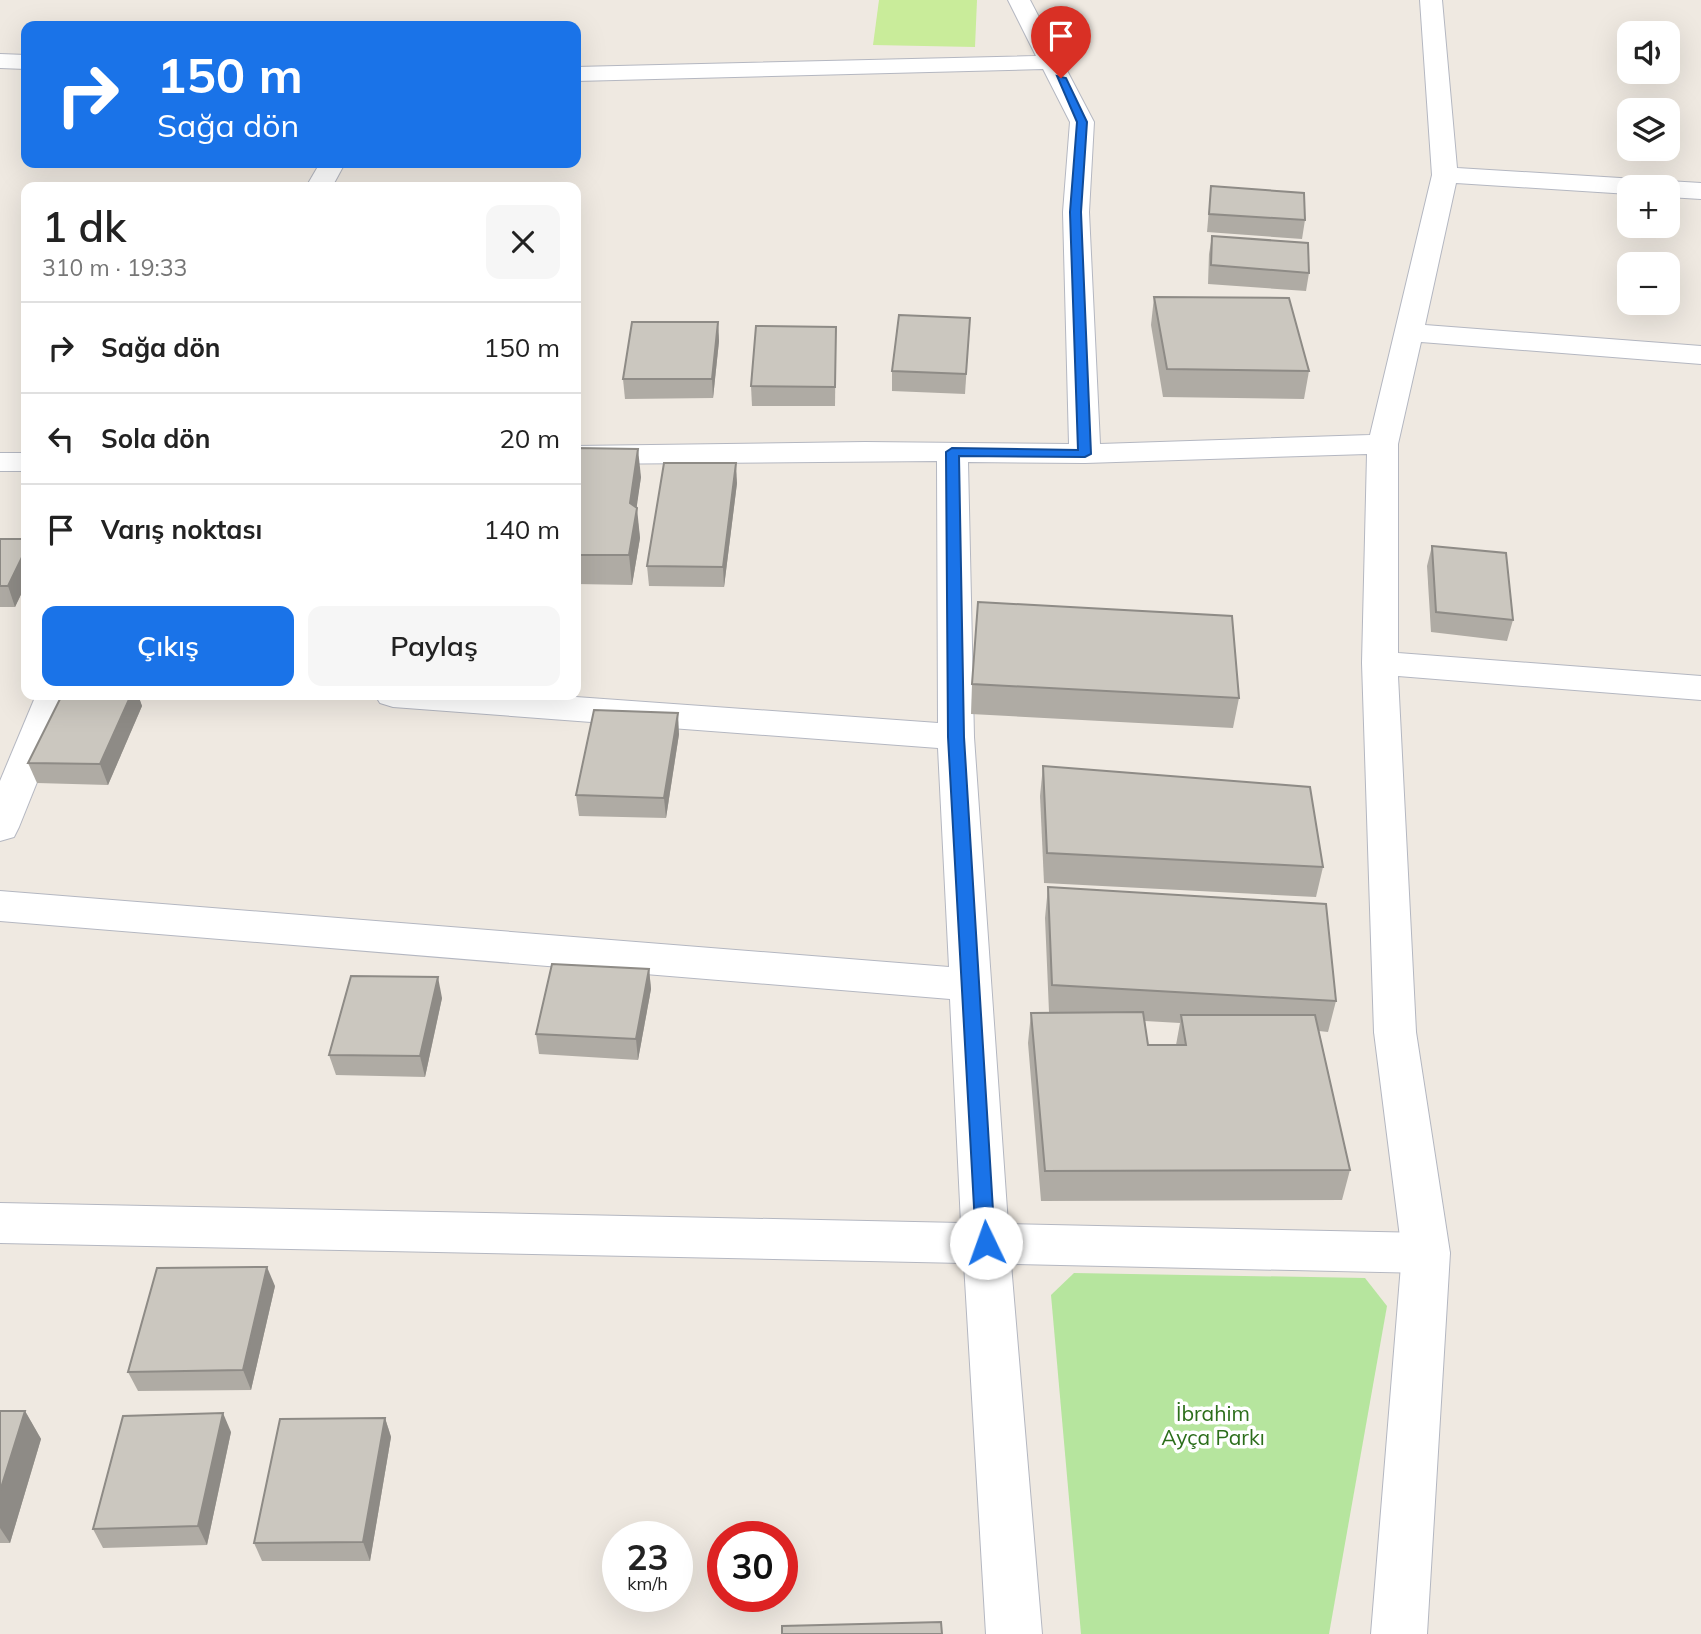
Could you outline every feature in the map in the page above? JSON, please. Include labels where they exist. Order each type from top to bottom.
[{"type":"street","points":[[1019,0],[1082,122],[1076,212],[1085,454]]},
{"type":"street","points":[[1399,1634],[1426,1253],[1395,1032],[1380,663],[1383,444],[1445,175],[1431,0]]},
{"type":"street","points":[[0,61],[21,62]]},
{"type":"street","points":[[581,74],[1053,62]]},
{"type":"street","points":[[1445,175],[1617,186]]},
{"type":"street","points":[[1680,190],[1701,191]]},
{"type":"street","points":[[1409,332],[1701,355]]},
{"type":"street","points":[[581,455],[952,452],[1085,454],[1383,444]]},
{"type":"street","points":[[952,452],[956,737],[986,1243],[1014,1634]]},
{"type":"street","points":[[0,463],[21,462]]},
{"type":"street","points":[[1380,663],[1701,688]]},
{"type":"street","points":[[2,818],[52,700]]},
{"type":"street","points":[[460,700],[956,737]]},
{"type":"street","points":[[0,906],[972,985]]},
{"type":"street","points":[[0,1223],[1426,1253]]},
{"type":"green space","points":[[879,0],[977,0],[975,47],[873,45]]},
{"type":"green space","name":"İbrahim Ayça Parkı","points":[[1074,1273],[1365,1278],[1387,1306],[1329,1634],[1081,1634],[1051,1295]]},
{"type":"building","points":[[1211,186],[1304,193],[1305,220],[1209,214]]},
{"type":"building","points":[[1212,236],[1308,243],[1309,273],[1211,265]]},
{"type":"building","points":[[1154,297],[1289,298],[1309,371],[1167,369]]},
{"type":"building","points":[[899,315],[970,318],[966,374],[892,371]]},
{"type":"building","points":[[632,322],[718,322],[712,379],[623,379]]},
{"type":"building","points":[[756,326],[836,327],[835,387],[751,386]]},
{"type":"building","points":[[581,448],[638,449],[630,503],[637,508],[629,555],[581,555]]},
{"type":"building","points":[[664,463],[736,463],[723,567],[647,566]]},
{"type":"building","points":[[0,539],[21,539],[21,559],[8,586],[0,586]]},
{"type":"building","points":[[1432,546],[1506,553],[1513,620],[1436,612]]},
{"type":"building","points":[[978,602],[1232,616],[1239,698],[972,684]]},
{"type":"building","points":[[60,700],[129,700],[100,764],[28,763]]},
{"type":"building","points":[[594,710],[678,713],[664,798],[576,795]]},
{"type":"building","points":[[1043,766],[1310,787],[1323,867],[1047,853]]},
{"type":"building","points":[[1048,887],[1326,904],[1336,1001],[1052,985]]},
{"type":"building","points":[[552,964],[649,969],[636,1039],[536,1034]]},
{"type":"building","points":[[351,976],[438,977],[420,1056],[329,1055]]},
{"type":"building","points":[[1143,1012],[1148,1045],[1186,1045],[1181,1015],[1315,1015],[1350,1170],[1045,1171],[1031,1013]]},
{"type":"building","points":[[267,1267],[243,1370],[128,1372],[157,1268]]},
{"type":"building","points":[[0,1411],[25,1411],[0,1491]]},
{"type":"building","points":[[223,1413],[198,1526],[93,1529],[123,1416]]},
{"type":"building","points":[[385,1418],[363,1542],[254,1543],[280,1419]]},
{"type":"building","points":[[941,1622],[942,1634],[782,1634],[782,1626]]},
{"type":"route","points":[[986,1243],[956,737],[952,452],[1085,454],[1076,212],[1082,122],[1061,78]]}]
